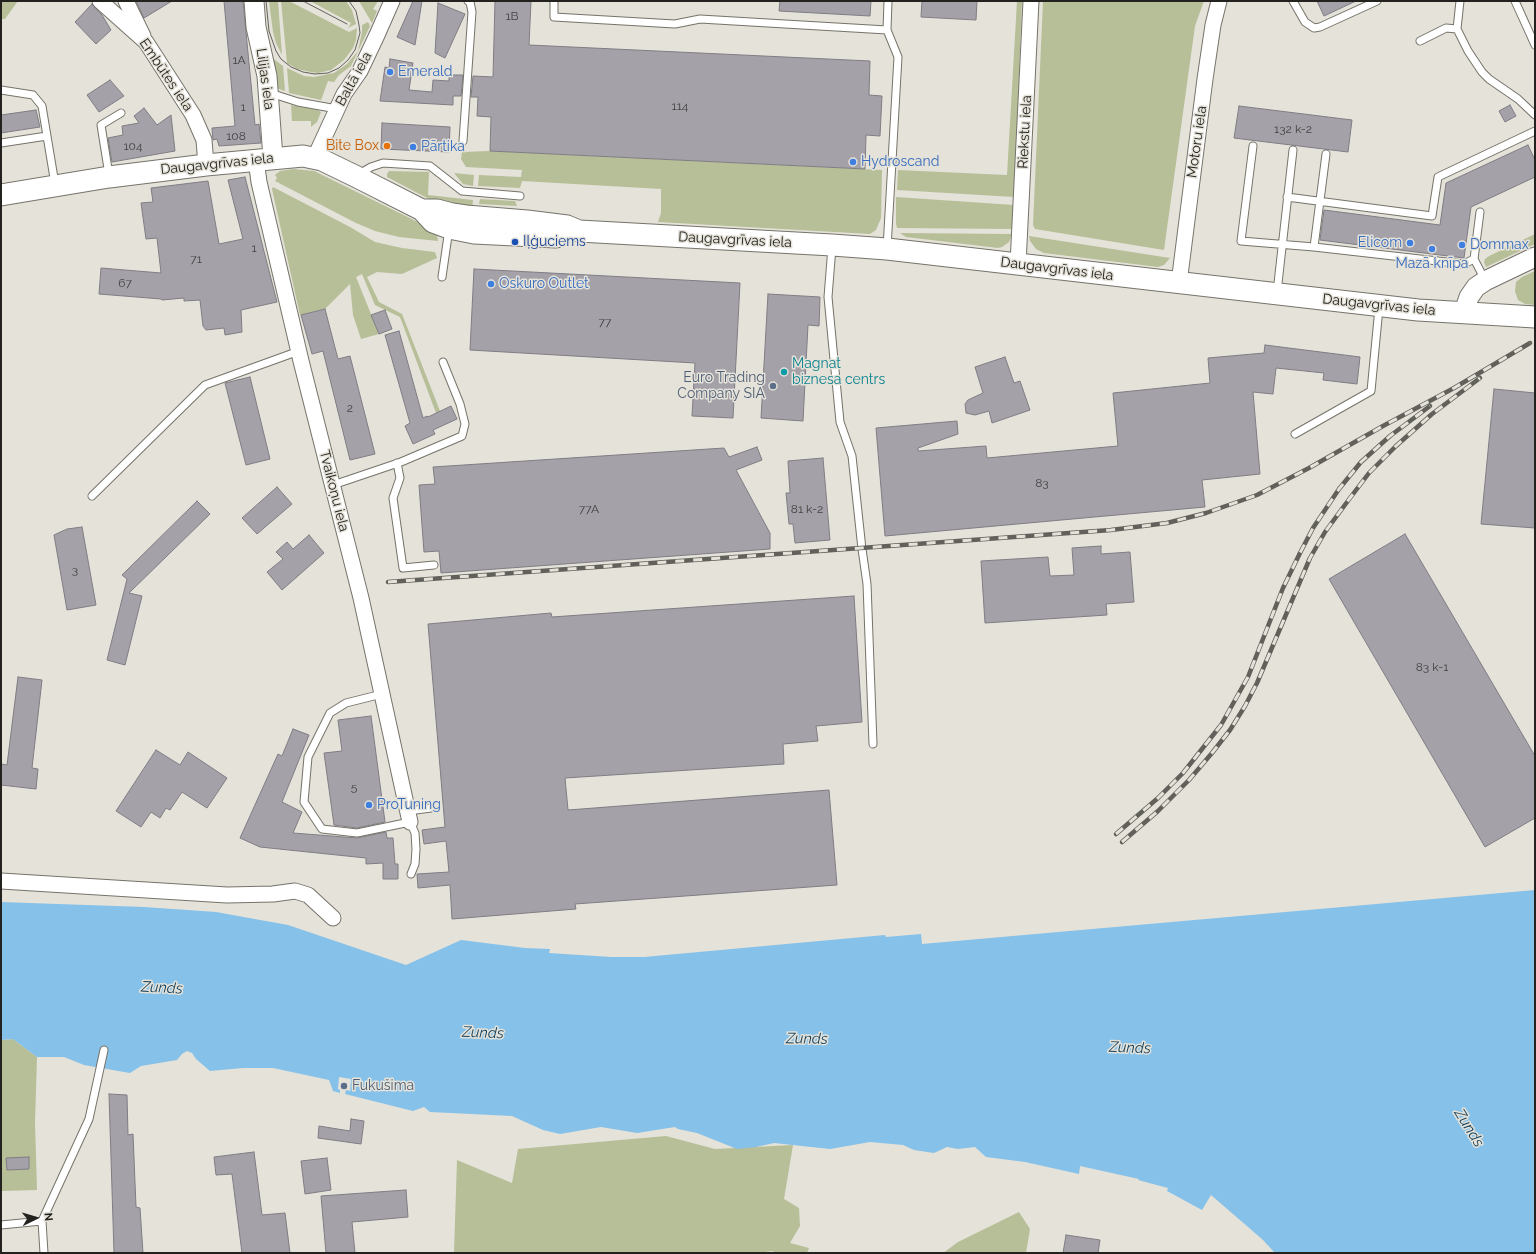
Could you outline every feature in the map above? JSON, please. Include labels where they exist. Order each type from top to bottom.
[{"type":"main road","name":"Daugavgrīvas iela","points":[[1,195],[109,177],[206,165],[294,156],[315,157],[422,210],[433,222],[449,228],[474,233],[566,238],[579,232]]},
{"type":"main road","name":"Daugavgrīvas iela","points":[[422,210],[437,210],[466,216],[567,226],[579,232],[887,249],[1379,306],[1418,310],[1535,317]]},
{"type":"street","name":"Embūtes iela","points":[[100,1],[146,42],[193,114],[204,140],[206,165]]},
{"type":"street","points":[[126,1],[146,42]]},
{"type":"street","name":"Lilijas iela","points":[[254,1],[256,27],[267,76],[268,92],[264,159]]},
{"type":"street","name":"Baltā iela","points":[[315,157],[344,94],[360,71],[392,1]]},
{"type":"street","name":"Riekstu iela","points":[[1018,264],[1031,1]]},
{"type":"street","name":"Motoru iela","points":[[1178,283],[1205,79],[1219,1]]},
{"type":"street","name":"Tvaikoņu iela","points":[[264,159],[259,182],[299,351],[361,598],[409,816]]},
{"type":"street","points":[[1464,312],[1469,297],[1476,287],[1485,281],[1535,257]]},
{"type":"street","points":[[1,881],[226,895],[273,894],[295,891],[308,895],[333,918]]},
{"type":"lane","points":[[463,141],[472,12],[470,2],[468,1]]},
{"type":"lane","points":[[554,1],[554,17],[675,24],[700,19],[886,30]]},
{"type":"lane","points":[[887,249],[898,57],[886,30],[888,1]]},
{"type":"lane","points":[[1293,1],[1304,22],[1308,26],[1314,28],[1320,27],[1376,1]]},
{"type":"lane","points":[[1460,1],[1457,29],[1468,51],[1482,72],[1489,79],[1518,99],[1535,115]]},
{"type":"lane","points":[[1515,1],[1535,45]]},
{"type":"lane","points":[[1420,41],[1446,28],[1457,29]]},
{"type":"lane","points":[[1,90],[33,96],[42,106],[55,186]]},
{"type":"lane","points":[[268,92],[298,102],[337,109]]},
{"type":"lane","points":[[109,177],[101,125],[121,113]]},
{"type":"lane","points":[[1287,197],[1432,216],[1438,177],[1535,131]]},
{"type":"lane","points":[[1,143],[47,136]]},
{"type":"lane","points":[[1253,146],[1242,241],[1314,247],[1464,264],[1474,259]]},
{"type":"lane","points":[[1276,294],[1293,150]]},
{"type":"lane","points":[[1314,247],[1326,154]]},
{"type":"lane","points":[[355,176],[371,167],[383,163],[430,166],[462,191],[520,196]]},
{"type":"lane","points":[[1480,212],[1474,259],[1485,281]]},
{"type":"lane","points":[[442,277],[449,228]]},
{"type":"lane","points":[[832,245],[828,297],[840,422],[852,456],[867,584],[873,744]]},
{"type":"lane","points":[[1295,434],[1371,391],[1379,306]]},
{"type":"lane","points":[[92,496],[205,385],[299,351]]},
{"type":"lane","points":[[332,485],[397,463],[462,436],[465,424],[460,404],[443,362]]},
{"type":"lane","points":[[397,463],[400,478],[393,498],[403,568],[434,565]]},
{"type":"lane","points":[[382,694],[346,703],[330,713],[308,757],[304,802],[322,829],[356,833],[431,808]]},
{"type":"lane","points":[[409,816],[415,833],[416,849],[415,864],[411,874]]},
{"type":"lane","points":[[44,1253],[42,1221],[89,1119],[104,1050]]},
{"type":"lane","points":[[1,1225],[42,1221]]},
{"type":"green space","points":[[1,1],[18,1],[5,19],[1,19]]},
{"type":"green space","points":[[269,1],[278,1],[282,55],[276,43],[273,32]]},
{"type":"green space","points":[[281,1],[289,1],[349,32],[357,28],[356,40],[353,48],[344,60],[331,70],[318,73],[297,69],[287,63]]},
{"type":"green space","points":[[310,1],[346,1],[352,10],[356,24],[348,28],[351,23]]},
{"type":"green space","points":[[359,1],[378,1],[373,9],[377,11],[372,23]]},
{"type":"green space","points":[[1017,1],[1022,1],[1014,197],[897,190],[898,170],[1007,175]]},
{"type":"green space","points":[[1043,1],[1204,1],[1195,26],[1164,250],[1035,229],[1033,225]]},
{"type":"green space","points":[[368,22],[370,26],[351,66],[339,75],[334,82],[328,81],[321,100],[289,93],[287,68],[304,76],[314,77],[334,73],[347,64],[358,51],[362,25]]},
{"type":"green space","points":[[271,57],[283,66],[285,91],[276,88]]},
{"type":"green space","points":[[291,105],[318,110],[321,112],[317,122],[311,127],[311,121],[292,121]]},
{"type":"green space","points":[[490,151],[882,170],[881,218],[876,230],[870,234],[658,222],[661,213],[661,189],[522,181],[520,188],[478,186],[479,175],[521,177],[522,170],[466,167],[461,159],[462,152]]},
{"type":"green space","points":[[294,169],[314,171],[432,229],[437,235],[438,241],[399,237],[375,231],[356,223],[275,181],[277,178],[275,175],[280,171]]},
{"type":"green space","points":[[389,171],[429,172],[428,195],[473,200],[472,212],[448,209],[387,177]]},
{"type":"green space","points":[[454,173],[474,175],[473,186],[463,184]]},
{"type":"green space","points":[[273,187],[350,227],[375,242],[402,248],[435,252],[437,258],[402,274],[377,272],[367,277],[379,302],[402,314],[440,411],[436,413],[400,317],[375,305],[362,274],[356,277],[379,334],[361,339],[353,315],[350,284],[325,309],[300,315],[272,189]]},
{"type":"green space","points":[[896,197],[1014,205],[1013,229],[897,228]]},
{"type":"green space","points":[[480,199],[515,201],[517,206],[479,204]]},
{"type":"green space","points":[[900,233],[1012,234],[1009,242],[998,248],[906,237]]},
{"type":"green space","points":[[1535,234],[1535,244],[1486,267],[1484,262],[1489,256]]},
{"type":"green space","points":[[1029,236],[1170,258],[1164,265],[1158,267],[1044,253],[1036,249],[1030,241]]},
{"type":"green space","points":[[1535,271],[1535,305],[1525,304],[1518,300],[1515,291],[1516,282],[1522,277]]},
{"type":"green space","points":[[13,1039],[37,1057],[35,1122],[37,1190],[1,1191],[1,1040]]},
{"type":"green space","points":[[666,1136],[715,1149],[793,1145],[784,1199],[799,1208],[800,1226],[790,1243],[809,1248],[807,1253],[776,1253],[772,1251],[758,1253],[454,1253],[457,1160],[512,1183],[518,1149]]},
{"type":"green space","points":[[1019,1212],[1030,1229],[1026,1253],[943,1253],[958,1242]]},
{"type":"water","name":"Zunds","points":[[1535,890],[1535,1253],[1275,1253],[1263,1240],[1211,1195],[1202,1210],[1167,1191],[1168,1188],[1138,1180],[1139,1179],[1080,1166],[1079,1174],[1025,1162],[986,1157],[975,1147],[958,1149],[947,1147],[934,1153],[914,1150],[903,1145],[870,1142],[830,1149],[774,1143],[737,1149],[697,1133],[675,1127],[637,1133],[601,1127],[560,1134],[543,1130],[512,1116],[430,1112],[424,1107],[413,1111],[345,1094],[346,1090],[350,1091],[351,1079],[339,1077],[338,1089],[340,1090],[340,1093],[333,1091],[329,1080],[273,1068],[243,1068],[210,1071],[196,1059],[192,1053],[187,1051],[177,1060],[141,1066],[130,1073],[84,1065],[64,1057],[37,1057],[13,1039],[1,1040],[1,902],[144,907],[216,912],[288,925],[406,965],[461,940],[525,948],[550,949],[549,953],[611,957],[644,957],[885,935],[886,937],[921,934],[922,944]]},
{"type":"building","points":[[136,1],[172,1],[144,18]]},
{"type":"building","points":[[224,1],[243,1],[255,125],[259,124],[261,143],[219,146],[217,139],[213,140],[212,128],[235,126]]},
{"type":"building","points":[[413,1],[422,1],[415,45],[397,37]]},
{"type":"building","points":[[495,1],[531,1],[529,45],[870,61],[869,95],[882,96],[880,136],[866,135],[865,169],[490,151],[491,117],[477,116],[478,97],[471,97],[473,76],[493,77]]},
{"type":"building","points":[[780,1],[871,1],[870,16],[779,11]]},
{"type":"building","points":[[922,1],[977,1],[976,20],[921,17]]},
{"type":"building","points":[[1317,1],[1356,1],[1324,16]]},
{"type":"building","points":[[438,3],[465,14],[445,58],[435,53]]},
{"type":"building","points":[[92,4],[102,15],[111,30],[96,44],[75,22]]},
{"type":"building","points":[[390,59],[413,63],[409,90],[432,92],[433,80],[449,81],[449,75],[463,75],[461,96],[453,96],[453,105],[380,101],[385,67],[389,68]]},
{"type":"building","points":[[110,80],[124,96],[99,112],[87,95]]},
{"type":"building","points":[[1510,105],[1516,116],[1505,122],[1499,111]]},
{"type":"building","points":[[1239,106],[1352,120],[1348,152],[1234,138]]},
{"type":"building","points":[[144,108],[157,125],[171,115],[175,151],[112,162],[108,138],[123,135],[122,126],[139,123],[134,116]]},
{"type":"building","points":[[36,110],[40,127],[1,133],[1,115]]},
{"type":"building","points":[[382,123],[450,127],[449,152],[381,149]]},
{"type":"building","points":[[1528,145],[1535,160],[1535,177],[1471,207],[1464,258],[1320,240],[1324,210],[1440,225],[1446,183]]},
{"type":"building","points":[[245,177],[277,302],[241,310],[242,332],[225,335],[224,328],[206,330],[203,326],[200,300],[184,301],[184,298],[162,300],[99,294],[101,268],[161,273],[157,238],[146,239],[141,203],[153,202],[151,188],[208,181],[219,244],[243,239],[228,180]]},
{"type":"building","points":[[474,269],[740,283],[733,418],[692,416],[695,363],[470,350]]},
{"type":"building","name":"Magnat biznesa centrs","points":[[768,294],[820,297],[819,326],[808,325],[803,421],[761,418]]},
{"type":"building","points":[[325,309],[338,359],[350,356],[375,454],[350,460],[323,351],[312,354],[301,315]]},
{"type":"building","points":[[385,310],[392,329],[379,334],[371,315]]},
{"type":"building","points":[[399,331],[423,418],[451,406],[457,419],[433,430],[435,434],[413,444],[405,426],[410,423],[385,335]]},
{"type":"building","points":[[1265,345],[1360,357],[1357,384],[1323,380],[1324,373],[1276,368],[1273,394],[1253,392],[1260,474],[1202,480],[1205,507],[885,536],[876,428],[957,421],[958,434],[918,448],[918,451],[986,446],[987,458],[1118,446],[1113,393],[1210,383],[1208,358],[1264,353]]},
{"type":"building","points":[[1005,357],[1014,383],[1020,381],[1030,410],[992,423],[989,411],[975,415],[966,413],[965,404],[968,400],[983,393],[975,367]]},
{"type":"building","points":[[250,377],[270,459],[246,465],[225,383]]},
{"type":"building","points":[[1494,389],[1535,393],[1535,528],[1481,524]]},
{"type":"building","points":[[757,447],[762,460],[736,470],[770,533],[770,549],[441,573],[439,551],[424,552],[419,485],[435,484],[433,467],[724,448],[729,457]]},
{"type":"building","points":[[823,458],[830,540],[795,543],[793,524],[789,524],[786,493],[790,493],[788,461]]},
{"type":"building","points":[[277,487],[292,504],[257,534],[242,518]]},
{"type":"building","points":[[197,501],[210,514],[129,593],[142,596],[125,665],[107,660],[127,579],[122,575]]},
{"type":"building","points":[[82,527],[96,605],[67,610],[54,535],[67,529]]},
{"type":"building","points":[[1405,534],[1535,756],[1535,818],[1485,847],[1329,579]]},
{"type":"building","points":[[309,535],[324,553],[282,590],[267,572],[283,559],[276,552],[287,542],[293,549]]},
{"type":"building","points":[[1101,546],[1101,554],[1130,552],[1134,602],[1106,604],[1107,615],[985,623],[981,561],[1048,557],[1050,576],[1074,575],[1072,548]]},
{"type":"building","points":[[854,596],[862,722],[816,726],[818,741],[783,744],[784,764],[565,778],[568,810],[829,790],[837,885],[575,904],[576,909],[452,919],[450,885],[418,888],[417,874],[449,872],[446,841],[424,844],[422,830],[445,827],[428,624],[551,613],[552,617]]},
{"type":"building","points":[[18,677],[42,680],[32,768],[38,769],[36,789],[1,785],[1,764],[7,765]]},
{"type":"building","points":[[371,716],[385,822],[357,828],[334,825],[324,753],[342,751],[338,720]]},
{"type":"building","points":[[293,729],[309,735],[282,802],[302,812],[293,833],[357,838],[386,832],[387,838],[393,838],[395,864],[398,864],[398,879],[383,879],[383,863],[366,864],[366,858],[260,847],[240,838],[278,754],[282,756]]},
{"type":"building","points":[[156,750],[180,765],[188,752],[227,778],[207,808],[182,792],[170,810],[166,808],[160,818],[151,812],[141,827],[116,811]]},
{"type":"building","points":[[109,1094],[127,1095],[128,1135],[133,1134],[136,1207],[140,1208],[143,1253],[114,1253]]},
{"type":"building","points":[[351,1119],[364,1121],[361,1144],[318,1138],[319,1126],[350,1131]]},
{"type":"building","points":[[254,1152],[262,1215],[285,1213],[290,1253],[242,1253],[232,1174],[216,1175],[214,1157]]},
{"type":"building","points":[[29,1157],[29,1169],[7,1170],[6,1158]]},
{"type":"building","points":[[327,1158],[331,1190],[305,1194],[301,1161]]},
{"type":"building","points":[[406,1190],[408,1217],[352,1222],[355,1253],[326,1253],[321,1196]]},
{"type":"building","points":[[1066,1235],[1100,1240],[1098,1253],[1063,1253]]},
{"type":"tram line","points":[[266,1],[269,31],[276,51],[281,59],[291,67],[303,72],[315,74],[328,73],[339,68],[348,60],[355,50],[360,33],[356,11],[349,1]]},
{"type":"tram line","points":[[303,1],[347,24]]},
{"type":"railway","points":[[388,582],[1111,530],[1167,523],[1206,513],[1257,495],[1454,388],[1530,343]]},
{"type":"railway","points":[[1122,842],[1158,811],[1189,780],[1230,730],[1257,683],[1310,558],[1325,532],[1369,473],[1396,446],[1432,414],[1480,378]]},
{"type":"railway","points":[[1116,834],[1158,798],[1183,773],[1221,725],[1248,677],[1283,588],[1300,553],[1313,528],[1339,489],[1361,462],[1390,436],[1430,406]]},
{"type":"place","name":"Emerald","points":[[390,72]]},
{"type":"place","name":"Bite Box","points":[[387,146]]},
{"type":"place","name":"Pārtika","points":[[413,147]]},
{"type":"place","name":"Hydroscand","points":[[853,162]]},
{"type":"place","name":"Iļģuciems","points":[[515,242]]},
{"type":"place","name":"Elicom","points":[[1410,243]]},
{"type":"place","name":"Dommax","points":[[1462,245]]},
{"type":"place","name":"Mazā knīpa","points":[[1432,249]]},
{"type":"place","name":"Oskuro Outlet","points":[[491,284]]},
{"type":"place","name":"Magnat biznesa centrs","points":[[784,372]]},
{"type":"place","name":"Euro Trading Company SIA","points":[[773,386]]},
{"type":"place","name":"ProTuning","points":[[369,805]]},
{"type":"place","name":"Fukušima","points":[[344,1086]]}]
